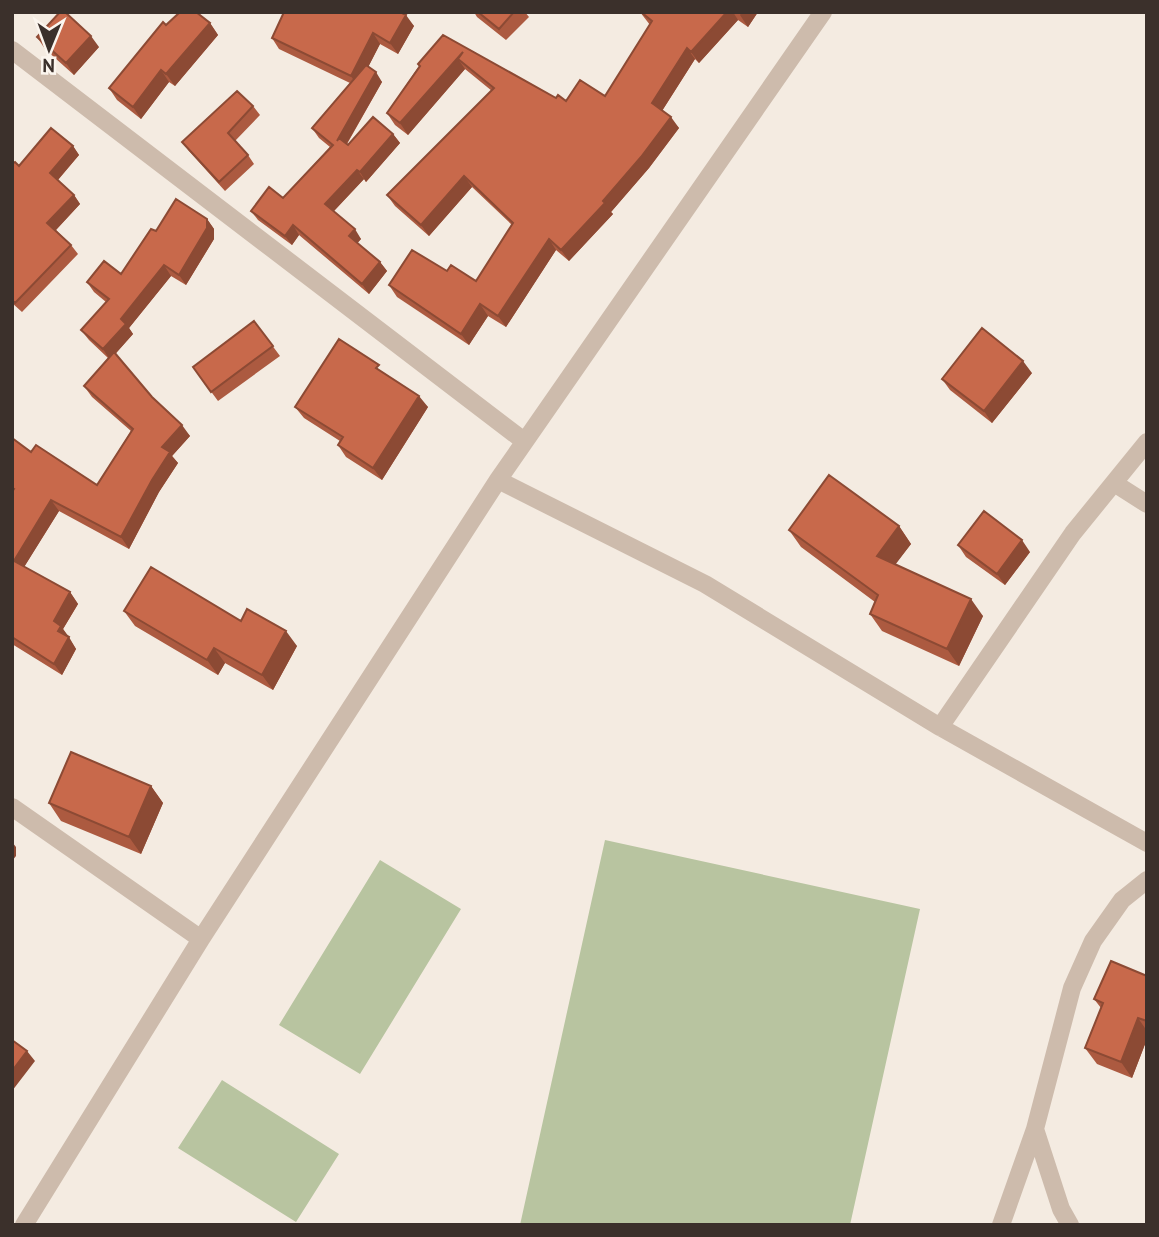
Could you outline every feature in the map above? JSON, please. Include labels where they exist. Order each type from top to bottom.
[{"type":"street","points":[[24,1225],[201,939],[498,480],[823,12]]},
{"type":"street","points":[[12,50],[524,441]]},
{"type":"street","points":[[940,727],[1073,533],[1147,442]]},
{"type":"street","points":[[498,480],[705,584],[940,727],[1147,843]]},
{"type":"street","points":[[1114,483],[1147,505]]},
{"type":"street","points":[[12,807],[201,939]]},
{"type":"street","points":[[1001,1225],[1035,1129],[1072,988],[1093,941],[1114,910],[1147,880]]},
{"type":"street","points":[[1035,1129],[1061,1209],[1070,1225]]},
{"type":"green space","points":[[605,840],[920,909],[850,1225],[520,1225]]},
{"type":"green space","points":[[380,860],[461,909],[360,1074],[279,1025]]},
{"type":"green space","points":[[222,1080],[339,1154],[296,1222],[178,1148]]},
{"type":"building","points":[[60,12],[65,12],[91,36],[66,63],[37,37]]},
{"type":"building","points":[[180,12],[196,12],[210,23],[166,74],[161,70],[133,107],[109,88],[163,22],[166,25]]},
{"type":"building","points":[[284,12],[400,12],[406,15],[390,43],[373,33],[351,76],[272,38]]},
{"type":"building","points":[[478,12],[514,12],[499,29]]},
{"type":"building","points":[[641,12],[727,12],[691,52],[687,48],[652,103],[671,117],[603,201],[605,203],[561,250],[549,239],[498,316],[480,304],[461,334],[389,285],[412,250],[447,271],[451,265],[476,281],[513,223],[464,176],[421,225],[387,195],[494,88],[458,59],[463,52],[400,123],[387,113],[420,66],[418,64],[443,35],[566,101],[580,80],[605,96],[652,21]]},
{"type":"building","points":[[366,65],[376,72],[337,141],[339,138],[348,145],[373,117],[393,134],[360,172],[357,170],[325,204],[355,229],[349,236],[380,262],[362,284],[293,225],[285,236],[251,211],[269,187],[283,198],[333,145],[312,128]]},
{"type":"building","points":[[237,91],[253,106],[228,133],[248,155],[219,182],[182,142]]},
{"type":"building","points":[[51,128],[73,146],[50,173],[74,195],[47,223],[71,245],[15,303],[12,300],[12,164],[15,162],[19,166]]},
{"type":"building","points":[[176,199],[207,219],[207,228],[179,275],[164,265],[121,319],[126,324],[103,349],[81,330],[109,299],[87,282],[104,261],[121,274],[151,229],[156,231]]},
{"type":"building","points":[[254,321],[273,346],[211,392],[193,367]]},
{"type":"building","points":[[982,328],[1023,361],[984,411],[942,379]]},
{"type":"building","points":[[339,339],[379,365],[376,368],[419,396],[373,468],[338,445],[343,437],[295,407]]},
{"type":"building","points":[[114,352],[152,397],[182,425],[162,447],[170,452],[121,537],[51,500],[14,561],[70,592],[54,621],[61,626],[58,631],[69,637],[54,664],[12,637],[12,438],[31,452],[36,445],[97,485],[133,429],[84,386]]},
{"type":"building","points":[[829,475],[899,526],[877,556],[971,599],[947,649],[870,614],[878,595],[789,530]]},
{"type":"building","points":[[984,511],[1022,540],[997,574],[958,545]]},
{"type":"building","points":[[151,567],[241,621],[247,609],[286,631],[262,675],[214,648],[207,660],[124,611]]},
{"type":"building","points":[[71,752],[151,786],[129,837],[49,803]]},
{"type":"building","points":[[1111,961],[1147,976],[1147,1021],[1138,1018],[1121,1062],[1085,1048],[1103,1003],[1094,999]]},
{"type":"building","points":[[12,1040],[27,1051],[12,1071]]}]
